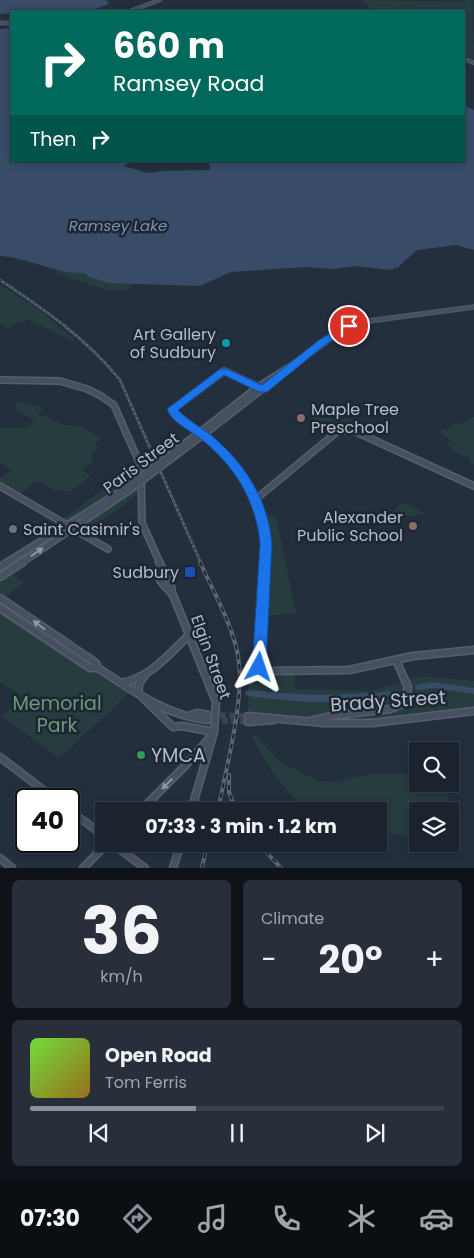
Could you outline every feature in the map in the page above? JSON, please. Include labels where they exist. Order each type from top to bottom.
[{"type":"street","points":[[133,10],[160,0]]},
{"type":"street","name":"Paris Street","points":[[0,577],[74,528],[125,491],[260,388],[287,371],[336,333],[361,322],[474,307]]},
{"type":"street","points":[[468,308],[474,311]]},
{"type":"street","points":[[260,388],[224,371],[172,410],[208,438],[233,463],[244,477],[256,499],[264,528],[266,544],[263,615],[258,664],[263,670],[349,670],[413,656],[474,650]]},
{"type":"street","points":[[0,380],[48,380],[80,384],[114,405],[141,469],[142,523],[162,568],[169,578],[173,595]]},
{"type":"street","points":[[256,499],[338,431],[345,430],[354,431],[474,486]]},
{"type":"street","points":[[0,486],[108,549]]},
{"type":"street","name":"Paris Street","points":[[0,567],[67,524],[125,491]]},
{"type":"street","name":"Elgin Street","points":[[162,568],[160,580],[173,595],[216,702],[214,732],[194,802]]},
{"type":"street","points":[[0,598],[96,663],[98,668],[140,696],[197,719],[208,717]]},
{"type":"street","points":[[0,608],[90,668],[98,668]]},
{"type":"street","points":[[120,683],[133,682],[145,674],[189,635]]},
{"type":"street","points":[[350,723],[356,715],[396,707],[406,697],[407,682],[396,660]]},
{"type":"street","points":[[145,674],[139,684],[140,696],[146,704],[168,720],[173,727],[182,726],[214,732],[193,757],[149,802]]},
{"type":"street","name":"Brady Street","points":[[248,719],[266,722],[274,719],[306,722],[386,722],[474,712]]},
{"type":"street","points":[[306,722],[337,715],[365,713]]},
{"type":"street","points":[[193,757],[208,757]]},
{"type":"street","points":[[0,758],[40,788]]},
{"type":"street","points":[[80,818],[95,829]]},
{"type":"street","points":[[83,868],[99,852]]},
{"type":"street","points":[[124,852],[145,868]]},
{"type":"street","points":[[174,868],[179,852]]},
{"type":"street","points":[[0,858],[12,868]]},
{"type":"green space","points":[[361,0],[465,2],[465,0],[473,0],[474,62],[465,59],[465,10],[369,10],[369,7]]},
{"type":"green space","points":[[59,270],[84,273],[89,277],[108,283],[132,283],[130,290],[109,291],[54,273]]},
{"type":"green space","points":[[0,284],[43,313],[76,341],[29,320],[19,322],[8,328],[0,324]]},
{"type":"green space","points":[[14,401],[44,407],[37,415],[48,417],[63,425],[79,426],[102,438],[94,444],[100,448],[92,453],[93,461],[81,470],[91,476],[70,492],[54,490],[37,481],[17,496],[0,486],[0,478],[12,470],[0,463],[0,428],[26,428],[34,423],[31,418],[18,411]]},
{"type":"green space","points":[[315,416],[340,421],[345,418],[353,421],[331,433],[308,422]]},
{"type":"green space","points":[[474,417],[474,465],[469,462],[471,459],[450,450],[452,447],[447,445],[450,440],[439,432],[443,428],[448,430],[457,422],[463,424]]},
{"type":"green space","points":[[137,462],[139,475],[83,512],[64,523],[61,521]]},
{"type":"green space","points":[[142,484],[142,491],[84,534],[74,529]]},
{"type":"green space","points":[[400,504],[406,504],[427,514],[413,516],[392,513]]},
{"type":"green space","points":[[261,514],[276,517],[296,613],[263,616],[265,555]]},
{"type":"green space","points":[[8,572],[25,582],[3,599],[0,598],[0,577]]},
{"type":"green space","name":"Memorial Park","points":[[0,608],[89,668],[98,669],[132,691],[59,758],[2,716],[24,698],[0,682]]},
{"type":"green space","points":[[294,671],[295,689],[370,691],[422,676],[474,681],[474,712],[348,723],[248,713],[249,672]]},
{"type":"green space","points":[[254,734],[281,762],[317,781],[335,782],[370,774],[409,773],[409,792],[447,792],[448,802],[409,802],[409,837],[387,833],[387,802],[299,802],[295,799],[269,767],[252,735]]},
{"type":"water","points":[[0,0],[106,0],[109,4],[93,10],[10,10],[10,13],[0,14]]},
{"type":"water","name":"Ramsey Lake","points":[[10,28],[10,162],[138,162],[123,166],[148,173],[207,170],[211,169],[208,162],[465,162],[465,106],[474,110],[474,250],[456,245],[417,250],[398,267],[390,270],[357,266],[332,269],[306,267],[231,272],[200,286],[108,283],[89,277],[84,273],[63,271],[11,257],[0,256],[0,29]]},
{"type":"waterway","points":[[419,687],[433,685],[474,691]]},
{"type":"waterway","points":[[249,693],[318,699],[388,694]]},
{"type":"tunnel","points":[[211,715],[248,716]]},
{"type":"tunnel","points":[[213,720],[248,722]]},
{"type":"railway","points":[[0,280],[33,302],[79,338],[94,351],[120,380],[201,563]]},
{"type":"railway","points":[[200,562],[230,628],[237,651],[239,669],[239,688],[234,731],[220,802]]},
{"type":"railway","points":[[229,775],[229,792],[233,802]]},
{"type":"railway","points":[[202,868],[205,852]]},
{"type":"railway","points":[[266,852],[281,868]]},
{"type":"place","name":"Art Gallery of Sudbury","points":[[226,343]]},
{"type":"place","name":"Maple Tree Preschool","points":[[301,418]]},
{"type":"place","name":"Alexander Public School","points":[[413,526]]},
{"type":"place","name":"Saint Casimir's","points":[[13,529]]},
{"type":"place","name":"Sudbury","points":[[190,572]]},
{"type":"place","name":"YMCA","points":[[141,755]]},
{"type":"route","points":[[259,667],[266,544],[258,505],[247,482],[233,463],[208,438],[172,410],[224,371],[263,389],[322,342],[349,326]]}]
